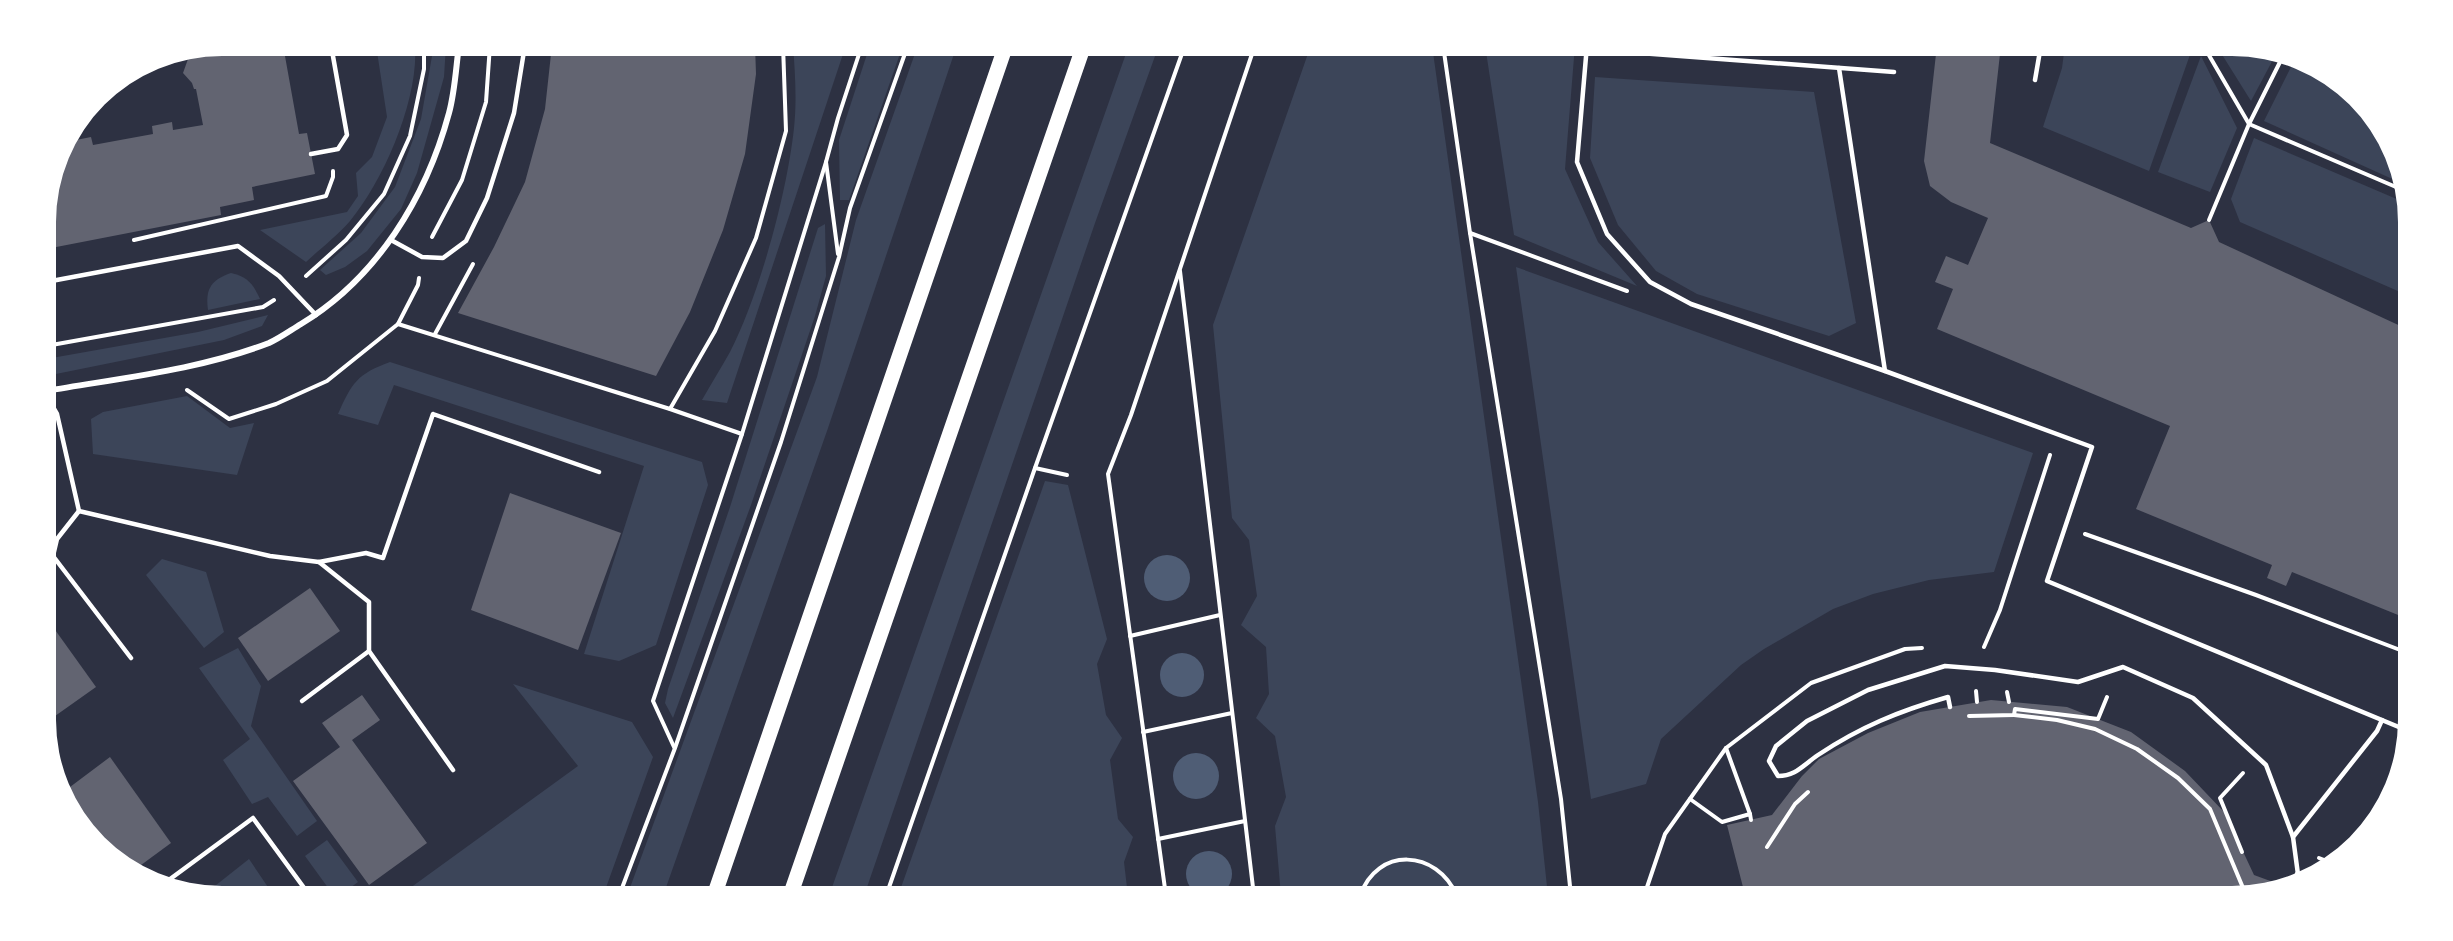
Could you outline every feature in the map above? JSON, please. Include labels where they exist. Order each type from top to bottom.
[{"type":"main road","points":[[718,886],[1002,56]]},
{"type":"main road","points":[[794,886],[1080,56]]},
{"type":"street","points":[[56,391],[198,364],[271,342],[316,315],[352,287],[391,240],[423,184],[449,112],[457,56]]},
{"type":"lane","points":[[310,154],[338,149],[347,135],[333,56]]},
{"type":"lane","points":[[391,240],[422,257],[443,258],[466,241],[487,198],[514,113],[523,56]]},
{"type":"lane","points":[[1585,56],[1577,162],[1607,234],[1650,282],[1691,304],[1885,371],[2092,447],[2048,581],[2397,726]]},
{"type":"lane","points":[[1694,56],[1894,72]]},
{"type":"lane","points":[[2035,80],[2039,56]]},
{"type":"lane","points":[[1839,68],[1885,371]]},
{"type":"lane","points":[[56,280],[238,246],[279,276],[316,315]]},
{"type":"lane","points":[[56,411],[79,510]]},
{"type":"lane","points":[[79,510],[270,556],[319,562],[366,554],[383,558],[433,414],[599,472]]},
{"type":"lane","points":[[55,546],[57,539],[79,510]]},
{"type":"lane","points":[[55,559],[131,658]]},
{"type":"lane","points":[[319,562],[369,602],[369,651],[453,770]]},
{"type":"lane","points":[[302,701],[369,651]]},
{"type":"lane","points":[[1950,707],[1948,697],[1885,717],[1848,735],[1791,776],[1778,776],[1769,761],[1776,746],[1807,721],[1868,690],[1945,666],[1995,669],[2078,682],[2123,666],[2193,699],[2266,765],[2293,837],[2297,872]]},
{"type":"lane","points":[[2293,837],[2377,731],[2382,720]]},
{"type":"lane","points":[[172,878],[253,818],[303,886]]},
{"type":"path","points":[[56,344],[263,307],[292,289],[346,240],[384,194],[410,136],[424,69],[424,56]]},
{"type":"path","points":[[177,392],[188,390],[230,419],[276,404],[327,381],[398,324],[418,285],[422,257],[462,180],[486,102],[489,56]]},
{"type":"path","points":[[670,409],[716,331],[756,238],[786,131],[783,56]]},
{"type":"path","points":[[675,748],[653,701],[742,434],[858,56]]},
{"type":"path","points":[[623,886],[675,748],[781,442],[839,257],[850,208],[904,56]]},
{"type":"path","points":[[890,886],[1181,56]]},
{"type":"path","points":[[1165,886],[1108,474],[1131,415],[1251,56]]},
{"type":"path","points":[[1445,56],[1470,233],[1561,799],[1570,885]]},
{"type":"path","points":[[2209,56],[2249,124],[2393,186]]},
{"type":"path","points":[[2209,220],[2249,124],[2280,63]]},
{"type":"path","points":[[826,162],[839,257]]},
{"type":"path","points":[[127,242],[326,196]]},
{"type":"path","points":[[1470,233],[1638,295]]},
{"type":"path","points":[[1180,269],[1253,885]]},
{"type":"path","points":[[398,324],[670,409],[742,434]]},
{"type":"path","points":[[2000,610],[2052,448]]},
{"type":"path","points":[[1035,468],[1067,475]]},
{"type":"path","points":[[2066,526],[2398,649]]},
{"type":"path","points":[[1130,636],[1220,615]]},
{"type":"path","points":[[1983,650],[1995,652]]},
{"type":"path","points":[[2014,715],[2015,709],[2098,719],[2112,680],[2097,674]]},
{"type":"path","points":[[1143,732],[1232,713]]},
{"type":"path","points":[[1965,716],[2014,715],[2057,720],[2096,729],[2137,749],[2178,778],[2210,809],[2242,885]]},
{"type":"path","points":[[1690,799],[1722,822],[1750,817],[1726,748]]},
{"type":"path","points":[[2242,852],[2220,798],[2245,771],[2251,778]]},
{"type":"path","points":[[1767,847],[1796,804],[1811,789]]},
{"type":"path","points":[[1158,839],[1245,821]]},
{"type":"path","points":[[1366,885],[1381,868],[1395,861],[1412,859],[1427,863],[1441,871],[1453,885]]},
{"type":"shaded area","points":[[378,56],[415,56],[411,90],[397,138],[375,184],[345,227],[306,262],[260,230],[347,212],[358,196],[356,173],[372,157],[387,117]]},
{"type":"shaded area","points":[[432,56],[445,56],[444,77],[417,173],[401,209],[367,251],[345,267],[326,275],[320,270],[361,233],[395,187],[421,119]]},
{"type":"shaded area","points":[[794,56],[842,56],[727,403],[702,400],[741,328],[771,242],[779,212],[794,128]]},
{"type":"shaded area","points":[[866,56],[899,56],[849,200],[840,200],[839,140]]},
{"type":"shaded area","points":[[914,56],[953,56],[827,431],[667,886],[631,886],[817,377],[856,220]]},
{"type":"shaded area","points":[[1125,56],[1155,56],[1095,223],[868,886],[833,886]]},
{"type":"shaded area","points":[[1307,56],[1434,56],[1538,802],[1547,885],[1280,885],[1275,826],[1286,797],[1275,736],[1256,718],[1269,694],[1266,647],[1241,625],[1257,596],[1249,540],[1232,518],[1213,325]]},
{"type":"shaded area","points":[[1487,56],[1574,56],[1565,169],[1598,242],[1637,286],[1514,235]]},
{"type":"shaded area","points":[[2064,56],[2190,56],[2149,171],[2043,127],[2062,68]]},
{"type":"shaded area","points":[[2201,56],[2237,128],[2210,192],[2158,172]]},
{"type":"shaded area","points":[[2223,56],[2242,56],[2272,61],[2251,101]]},
{"type":"shaded area","points":[[2291,67],[2305,73],[2324,83],[2341,97],[2370,129],[2385,158],[2392,179],[2264,121]]},
{"type":"shaded area","points":[[1595,77],[1814,92],[1856,323],[1829,336],[1697,294],[1656,271],[1618,225],[1590,158]]},
{"type":"shaded area","points":[[2254,138],[2396,199],[2398,291],[2240,222],[2231,199]]},
{"type":"shaded area","points":[[825,224],[826,276],[815,316],[751,505],[673,718],[665,703],[668,689],[730,507],[818,228]]},
{"type":"shaded area","points":[[1516,267],[2033,453],[1994,572],[1929,580],[1873,594],[1833,609],[1741,665],[1661,739],[1646,784],[1591,799]]},
{"type":"shaded area","points":[[231,273],[249,282],[260,299],[208,310],[211,286]]},
{"type":"shaded area","points":[[268,315],[262,326],[224,340],[56,374],[56,357],[198,332]]},
{"type":"shaded area","points":[[390,362],[702,462],[708,485],[656,645],[619,661],[584,654],[644,466],[394,385],[378,425],[338,414],[347,394],[357,381],[370,371]]},
{"type":"shaded area","points":[[187,396],[230,428],[254,423],[237,475],[93,454],[91,419],[103,412]]},
{"type":"shaded area","points":[[1045,481],[1068,485],[1107,639],[1097,664],[1106,715],[1122,738],[1110,760],[1118,819],[1133,837],[1124,862],[1127,886],[902,886]]},
{"type":"shaded area","points":[[1167,555],[1183,562],[1190,578],[1183,594],[1167,601],[1151,594],[1144,578],[1151,562]]},
{"type":"shaded area","points":[[162,559],[206,572],[224,632],[204,648],[146,575]]},
{"type":"shaded area","points":[[238,648],[261,686],[251,726],[317,821],[297,836],[268,797],[252,804],[223,760],[250,739],[199,668]]},
{"type":"shaded area","points":[[1182,653],[1191,654],[1198,659],[1203,666],[1203,684],[1198,691],[1191,696],[1182,697],[1173,696],[1166,691],[1161,684],[1160,675],[1161,666],[1166,659],[1173,654]]},
{"type":"shaded area","points":[[513,684],[632,722],[653,757],[607,886],[413,886],[578,766]]},
{"type":"shaded area","points":[[1196,753],[1212,760],[1219,776],[1212,792],[1196,799],[1180,792],[1173,776],[1180,760]]},
{"type":"shaded area","points":[[327,840],[358,882],[353,886],[327,886],[305,856]]},
{"type":"shaded area","points":[[1209,851],[1218,853],[1230,865],[1232,874],[1228,886],[1190,886],[1188,883],[1186,874],[1188,865],[1200,853]]},
{"type":"shaded area","points":[[249,859],[267,886],[222,886],[216,885]]},
{"type":"building","points":[[211,56],[285,56],[299,134],[307,133],[315,174],[252,187],[254,200],[220,207],[221,215],[56,247],[56,211],[61,179],[77,140],[91,137],[93,145],[153,134],[152,126],[172,122],[173,130],[203,125],[196,89],[183,73],[189,59]]},
{"type":"building","points":[[551,56],[755,56],[756,74],[745,154],[723,230],[690,312],[656,376],[458,313],[494,247],[525,182],[545,109]]},
{"type":"building","points":[[1936,56],[2000,56],[1990,143],[2191,228],[2209,220],[2219,242],[2398,325],[2398,615],[2292,572],[2286,586],[2267,578],[2272,565],[2136,509],[2170,426],[1937,329],[1953,289],[1935,282],[1946,256],[1968,265],[1988,218],[1951,202],[1930,186],[1924,161]]},
{"type":"building","points":[[510,493],[621,533],[578,650],[471,610]]},
{"type":"building","points":[[310,588],[340,631],[268,681],[238,638]]},
{"type":"building","points":[[55,630],[96,687],[55,716]]},
{"type":"building","points":[[362,695],[380,720],[352,740],[427,843],[369,885],[293,781],[340,747],[322,723]]},
{"type":"building","points":[[1991,700],[2067,707],[2131,732],[2185,771],[2225,813],[2254,875],[2270,881],[2242,885],[1743,885],[1727,825],[1772,815],[1802,776],[1819,759],[1868,733],[1920,712]]},
{"type":"building","points":[[110,757],[171,843],[142,865],[129,858],[97,829],[83,812],[70,787]]}]
